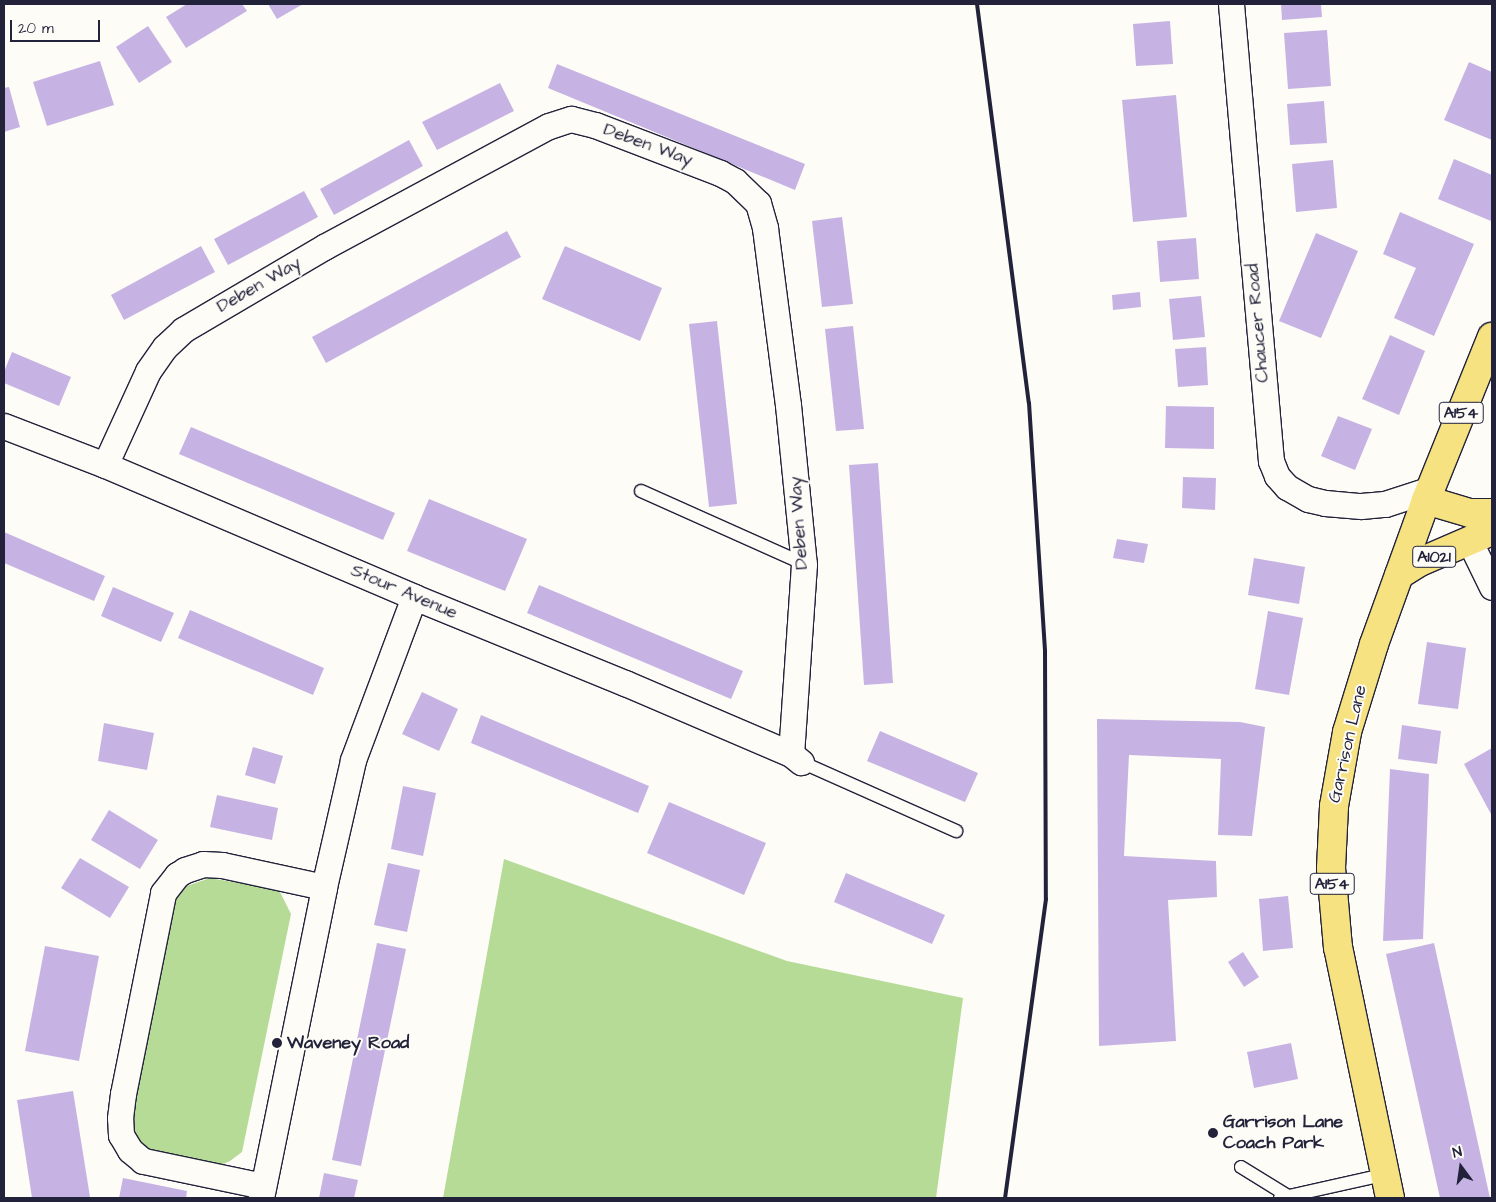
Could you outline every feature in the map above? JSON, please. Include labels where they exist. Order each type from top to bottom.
[{"type":"main road","name":"Garrison Lane","points":[[1387,1186],[1338,948],[1330,868],[1331,835],[1337,783],[1347,732],[1374,644],[1429,494],[1492,337]]},
{"type":"main road","points":[[1429,494],[1470,512],[1492,513]]},
{"type":"main road","name":"A1021","points":[[1399,575],[1420,562],[1481,536]]},
{"type":"street","name":"Chaucer Road","points":[[1231,4],[1271,461],[1277,476],[1296,494],[1308,500],[1339,505],[1385,504],[1429,494]]},
{"type":"street","name":"Deben Way","points":[[105,465],[148,371],[165,347],[183,330],[316,252],[543,128],[571,119],[595,125],[720,173],[735,181],[758,203],[765,228],[788,405],[804,564],[796,758]]},
{"type":"street","name":"Stour Avenue","points":[[4,426],[105,465],[796,758]]},
{"type":"street","points":[[1481,536],[1492,587]]},
{"type":"street","points":[[324,887],[204,864],[184,870],[169,883],[163,893],[123,1094],[120,1118],[122,1136],[130,1150],[143,1161],[262,1192],[324,887],[353,760],[414,597]]},
{"type":"lane","points":[[641,491],[804,564]]},
{"type":"lane","points":[[796,758],[956,830]]},
{"type":"lane","points":[[1241,1167],[1284,1197],[1387,1186]]},
{"type":"green space","points":[[504,859],[787,961],[963,998],[936,1198],[443,1198]]},
{"type":"green space","points":[[210,878],[279,890],[291,914],[242,1152],[230,1161],[216,1167],[150,1151],[139,1140],[129,1120],[171,909],[184,887]]},
{"type":"building","points":[[187,4],[242,4],[247,11],[186,48],[166,17]]},
{"type":"building","points":[[268,4],[303,4],[277,19]]},
{"type":"building","points":[[1281,4],[1321,4],[1322,17],[1282,20]]},
{"type":"building","points":[[1170,21],[1173,64],[1136,66],[1133,24]]},
{"type":"building","points":[[148,26],[172,62],[139,83],[116,47]]},
{"type":"building","points":[[1327,30],[1331,86],[1288,89],[1284,33]]},
{"type":"building","points":[[100,61],[114,105],[47,126],[33,82]]},
{"type":"building","points":[[1469,62],[1492,72],[1492,140],[1444,120]]},
{"type":"building","points":[[557,64],[805,164],[795,190],[548,88]]},
{"type":"building","points":[[500,83],[514,111],[437,150],[422,122]]},
{"type":"building","points":[[9,87],[20,127],[4,132],[4,88]]},
{"type":"building","points":[[1176,95],[1187,217],[1133,222],[1122,100]]},
{"type":"building","points":[[1324,101],[1327,143],[1290,145],[1287,104]]},
{"type":"building","points":[[409,140],[423,166],[334,215],[320,189]]},
{"type":"building","points":[[1454,159],[1492,175],[1491,221],[1438,199]]},
{"type":"building","points":[[1333,160],[1337,208],[1296,212],[1292,164]]},
{"type":"building","points":[[304,191],[318,217],[228,265],[214,239]]},
{"type":"building","points":[[1400,212],[1474,244],[1434,336],[1394,318],[1416,268],[1383,254]]},
{"type":"building","points":[[842,217],[853,304],[822,307],[812,221]]},
{"type":"building","points":[[507,231],[521,257],[326,363],[312,337]]},
{"type":"building","points":[[1316,233],[1358,251],[1321,338],[1279,321]]},
{"type":"building","points":[[1196,238],[1199,279],[1160,282],[1157,241]]},
{"type":"building","points":[[201,246],[215,272],[124,320],[111,295]]},
{"type":"building","points":[[565,246],[662,288],[640,341],[542,299]]},
{"type":"building","points":[[1140,292],[1141,307],[1113,310],[1112,295]]},
{"type":"building","points":[[1201,296],[1205,337],[1173,340],[1169,299]]},
{"type":"building","points":[[717,321],[737,504],[709,507],[689,324]]},
{"type":"building","points":[[853,326],[864,429],[836,431],[825,329]]},
{"type":"building","points":[[1390,335],[1425,351],[1399,415],[1362,399]]},
{"type":"building","points":[[1206,347],[1208,385],[1178,387],[1175,349]]},
{"type":"building","points":[[12,352],[71,377],[59,406],[4,383],[4,372]]},
{"type":"building","points":[[1166,406],[1214,407],[1214,449],[1165,448]]},
{"type":"building","points":[[1338,416],[1372,429],[1355,470],[1321,456]]},
{"type":"building","points":[[191,427],[395,513],[383,540],[179,454]]},
{"type":"building","points":[[878,463],[893,683],[864,685],[849,465]]},
{"type":"building","points":[[1183,477],[1216,478],[1215,510],[1182,508]]},
{"type":"building","points":[[429,499],[527,539],[505,591],[407,551]]},
{"type":"building","points":[[4,532],[105,576],[94,601],[4,563]]},
{"type":"building","points":[[1117,539],[1148,544],[1144,563],[1113,558]]},
{"type":"building","points":[[1254,558],[1305,567],[1299,604],[1248,595]]},
{"type":"building","points":[[539,585],[743,671],[731,699],[527,613]]},
{"type":"building","points":[[113,587],[174,613],[161,642],[101,616]]},
{"type":"building","points":[[190,610],[324,668],[313,695],[178,638]]},
{"type":"building","points":[[1268,611],[1303,618],[1289,695],[1255,689]]},
{"type":"building","points":[[1427,642],[1466,648],[1458,709],[1418,704]]},
{"type":"building","points":[[422,692],[458,709],[439,751],[402,734]]},
{"type":"building","points":[[481,715],[649,786],[638,813],[471,743]]},
{"type":"building","points":[[1097,719],[1240,722],[1265,727],[1252,836],[1218,835],[1221,759],[1129,755],[1124,856],[1216,861],[1217,897],[1168,900],[1176,1041],[1099,1046]]},
{"type":"building","points":[[104,723],[154,733],[147,770],[98,761]]},
{"type":"building","points":[[1402,725],[1441,731],[1437,764],[1398,759]]},
{"type":"building","points":[[880,731],[978,773],[965,802],[867,761]]},
{"type":"building","points":[[253,747],[283,756],[275,784],[245,775]]},
{"type":"building","points":[[1492,748],[1492,816],[1464,764]]},
{"type":"building","points":[[1390,769],[1429,774],[1423,939],[1383,941]]},
{"type":"building","points":[[403,786],[436,793],[423,856],[391,849]]},
{"type":"building","points":[[217,795],[278,808],[272,840],[210,827]]},
{"type":"building","points":[[669,802],[766,843],[744,895],[647,853]]},
{"type":"building","points":[[109,810],[158,840],[140,869],[91,840]]},
{"type":"building","points":[[80,858],[129,887],[110,918],[61,888]]},
{"type":"building","points":[[388,863],[420,870],[407,932],[374,925]]},
{"type":"building","points":[[846,873],[945,915],[932,944],[834,902]]},
{"type":"building","points":[[1288,896],[1293,948],[1263,951],[1259,899]]},
{"type":"building","points":[[377,943],[406,949],[361,1166],[332,1160]]},
{"type":"building","points":[[1434,943],[1490,1198],[1440,1198],[1386,954]]},
{"type":"building","points":[[45,946],[99,956],[79,1061],[25,1051]]},
{"type":"building","points":[[1243,952],[1259,977],[1244,987],[1228,962]]},
{"type":"building","points":[[1291,1043],[1298,1079],[1254,1088],[1247,1052]]},
{"type":"building","points":[[73,1091],[90,1197],[32,1198],[17,1100]]},
{"type":"building","points":[[324,1173],[358,1180],[354,1198],[319,1198]]},
{"type":"building","points":[[123,1178],[187,1191],[186,1198],[119,1198]]},
{"type":"railway","points":[[977,4],[1029,403],[1045,651],[1046,899],[1005,1198]]},
{"type":"place","name":"Waveney Road","points":[[277,1043]]},
{"type":"place","name":"Garrison Lane Coach Park","points":[[1213,1133]]}]
